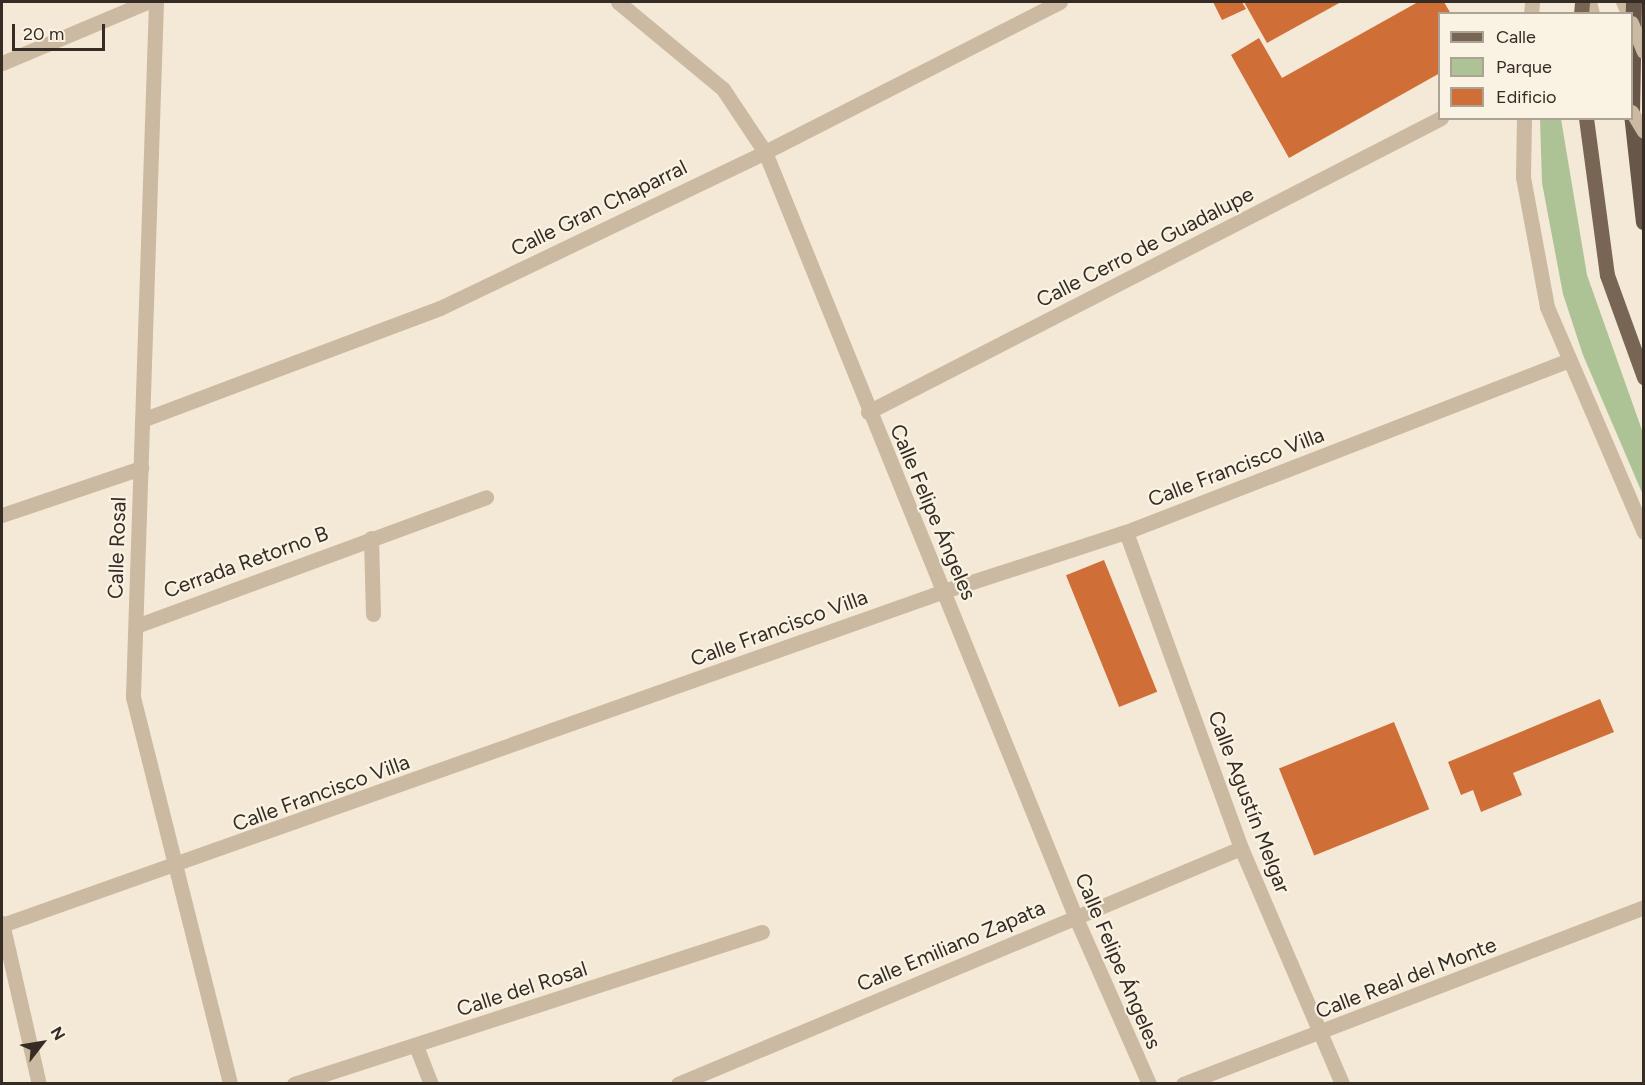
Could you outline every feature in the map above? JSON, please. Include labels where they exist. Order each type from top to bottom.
[{"type":"highway","points":[[1633,58],[1634,2]]},
{"type":"highway","points":[[1633,120],[1644,222]]},
{"type":"main road","points":[[1586,120],[1607,275],[1644,377]]},
{"type":"street","points":[[2,63],[147,2]]},
{"type":"street","name":"Calle Rosal","points":[[156,2],[133,697],[230,1083]]},
{"type":"street","name":"Calle Felipe Ángeles","points":[[618,2],[723,89],[765,152],[868,412],[944,591],[1075,916],[1149,1083]]},
{"type":"street","name":"Calle Gran Chaparral","points":[[142,420],[440,308],[765,152],[1050,4]]},
{"type":"street","name":"Calle Cerro de Guadalupe","points":[[868,412],[1438,119]]},
{"type":"street","points":[[1524,120],[1523,177],[1547,307],[1566,361],[1644,532]]},
{"type":"street","name":"Calle Francisco Villa","points":[[2,924],[177,868],[944,591],[1126,532],[1566,361]]},
{"type":"street","points":[[2,515],[141,468]]},
{"type":"street","name":"Cerrada Retorno B","points":[[136,626],[486,497]]},
{"type":"street","name":"Calle Agustín Melgar","points":[[1126,532],[1242,848],[1342,1083]]},
{"type":"street","points":[[371,538],[373,614]]},
{"type":"street","name":"Calle Emiliano Zapata","points":[[678,1083],[1242,848]]},
{"type":"street","name":"Calle Real del Monte","points":[[1183,1083],[1322,1034],[1644,907]]},
{"type":"street","points":[[2,924],[39,1083]]},
{"type":"street","name":"Calle del Rosal","points":[[294,1083],[416,1046],[762,932]]},
{"type":"street","points":[[416,1046],[431,1083]]},
{"type":"lane","points":[[1633,25],[1644,52]]},
{"type":"lane","points":[[1633,114],[1644,132]]},
{"type":"green space","points":[[1540,120],[1561,120],[1587,275],[1643,433],[1643,495],[1583,355],[1563,294],[1542,183]]},
{"type":"building","points":[[1213,2],[1242,2],[1246,9],[1222,20]]},
{"type":"building","points":[[1244,2],[1341,2],[1267,43]]},
{"type":"building","points":[[1418,2],[1444,2],[1450,12],[1438,12],[1438,74],[1289,158],[1231,55],[1259,38],[1282,78]]},
{"type":"building","points":[[1104,560],[1157,692],[1119,707],[1066,575]]},
{"type":"building","points":[[1600,699],[1614,732],[1513,773],[1522,795],[1481,812],[1473,790],[1461,795],[1448,762]]},
{"type":"building","points":[[1394,722],[1429,809],[1314,856],[1279,768]]}]
